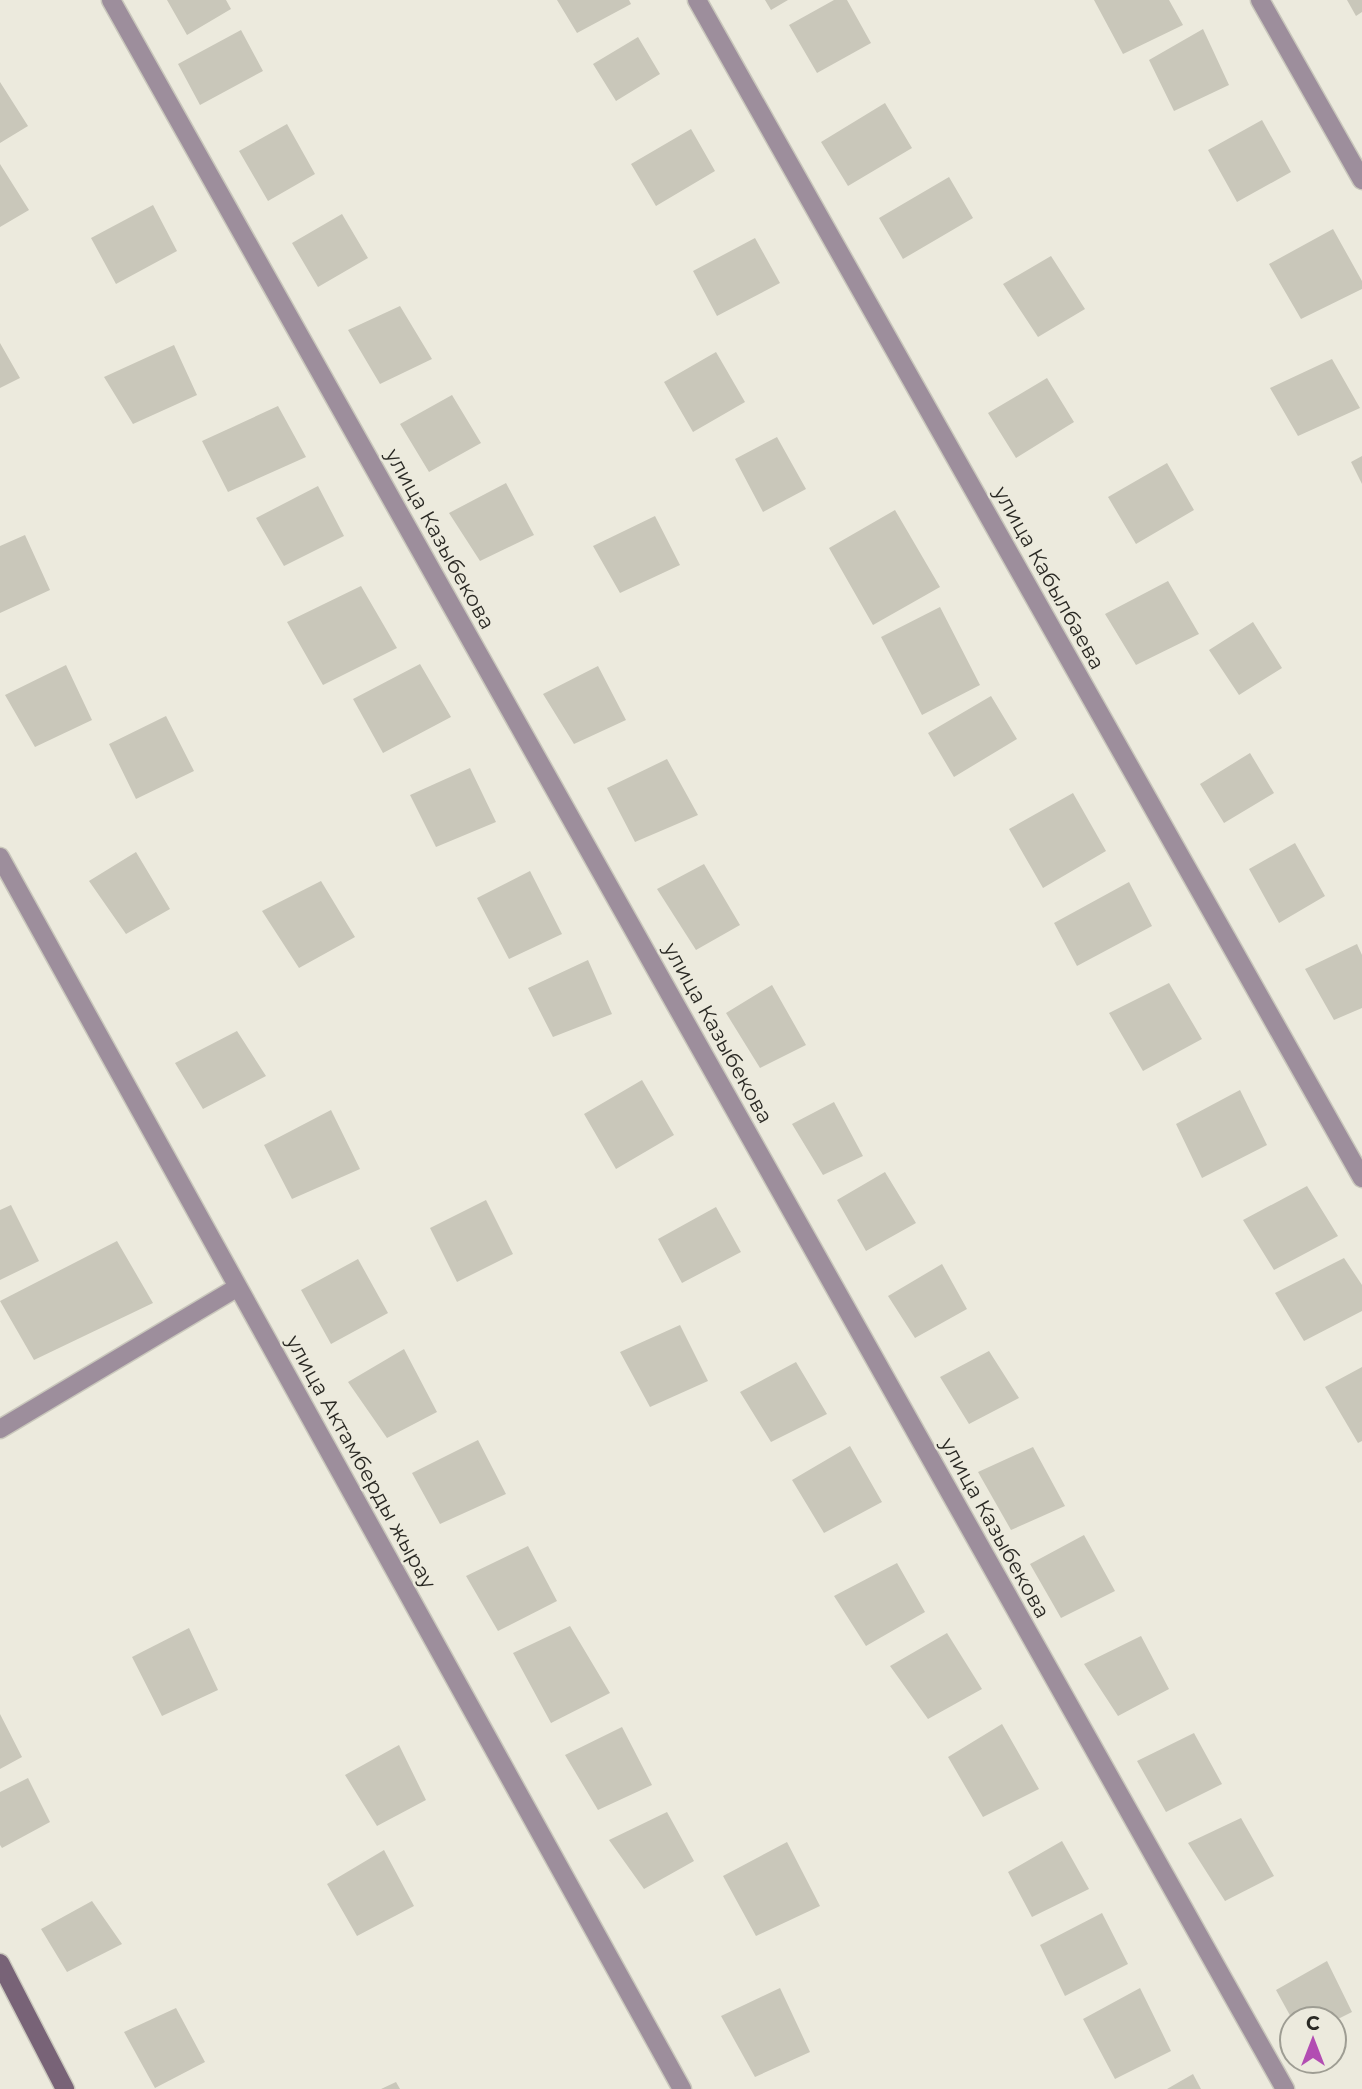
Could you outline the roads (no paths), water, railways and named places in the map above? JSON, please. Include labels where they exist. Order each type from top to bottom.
[{"type":"main road","points":[[0,1963],[65,2089]]},
{"type":"street","name":"улица Казыбекова","points":[[111,0],[1285,2089]]},
{"type":"street","name":"улица Кабылбаева","points":[[697,0],[1362,1178]]},
{"type":"street","points":[[1260,0],[1362,180]]},
{"type":"street","name":"улица Актамберды жырау","points":[[0,857],[682,2089]]},
{"type":"street","points":[[0,1429],[238,1287]]}]
